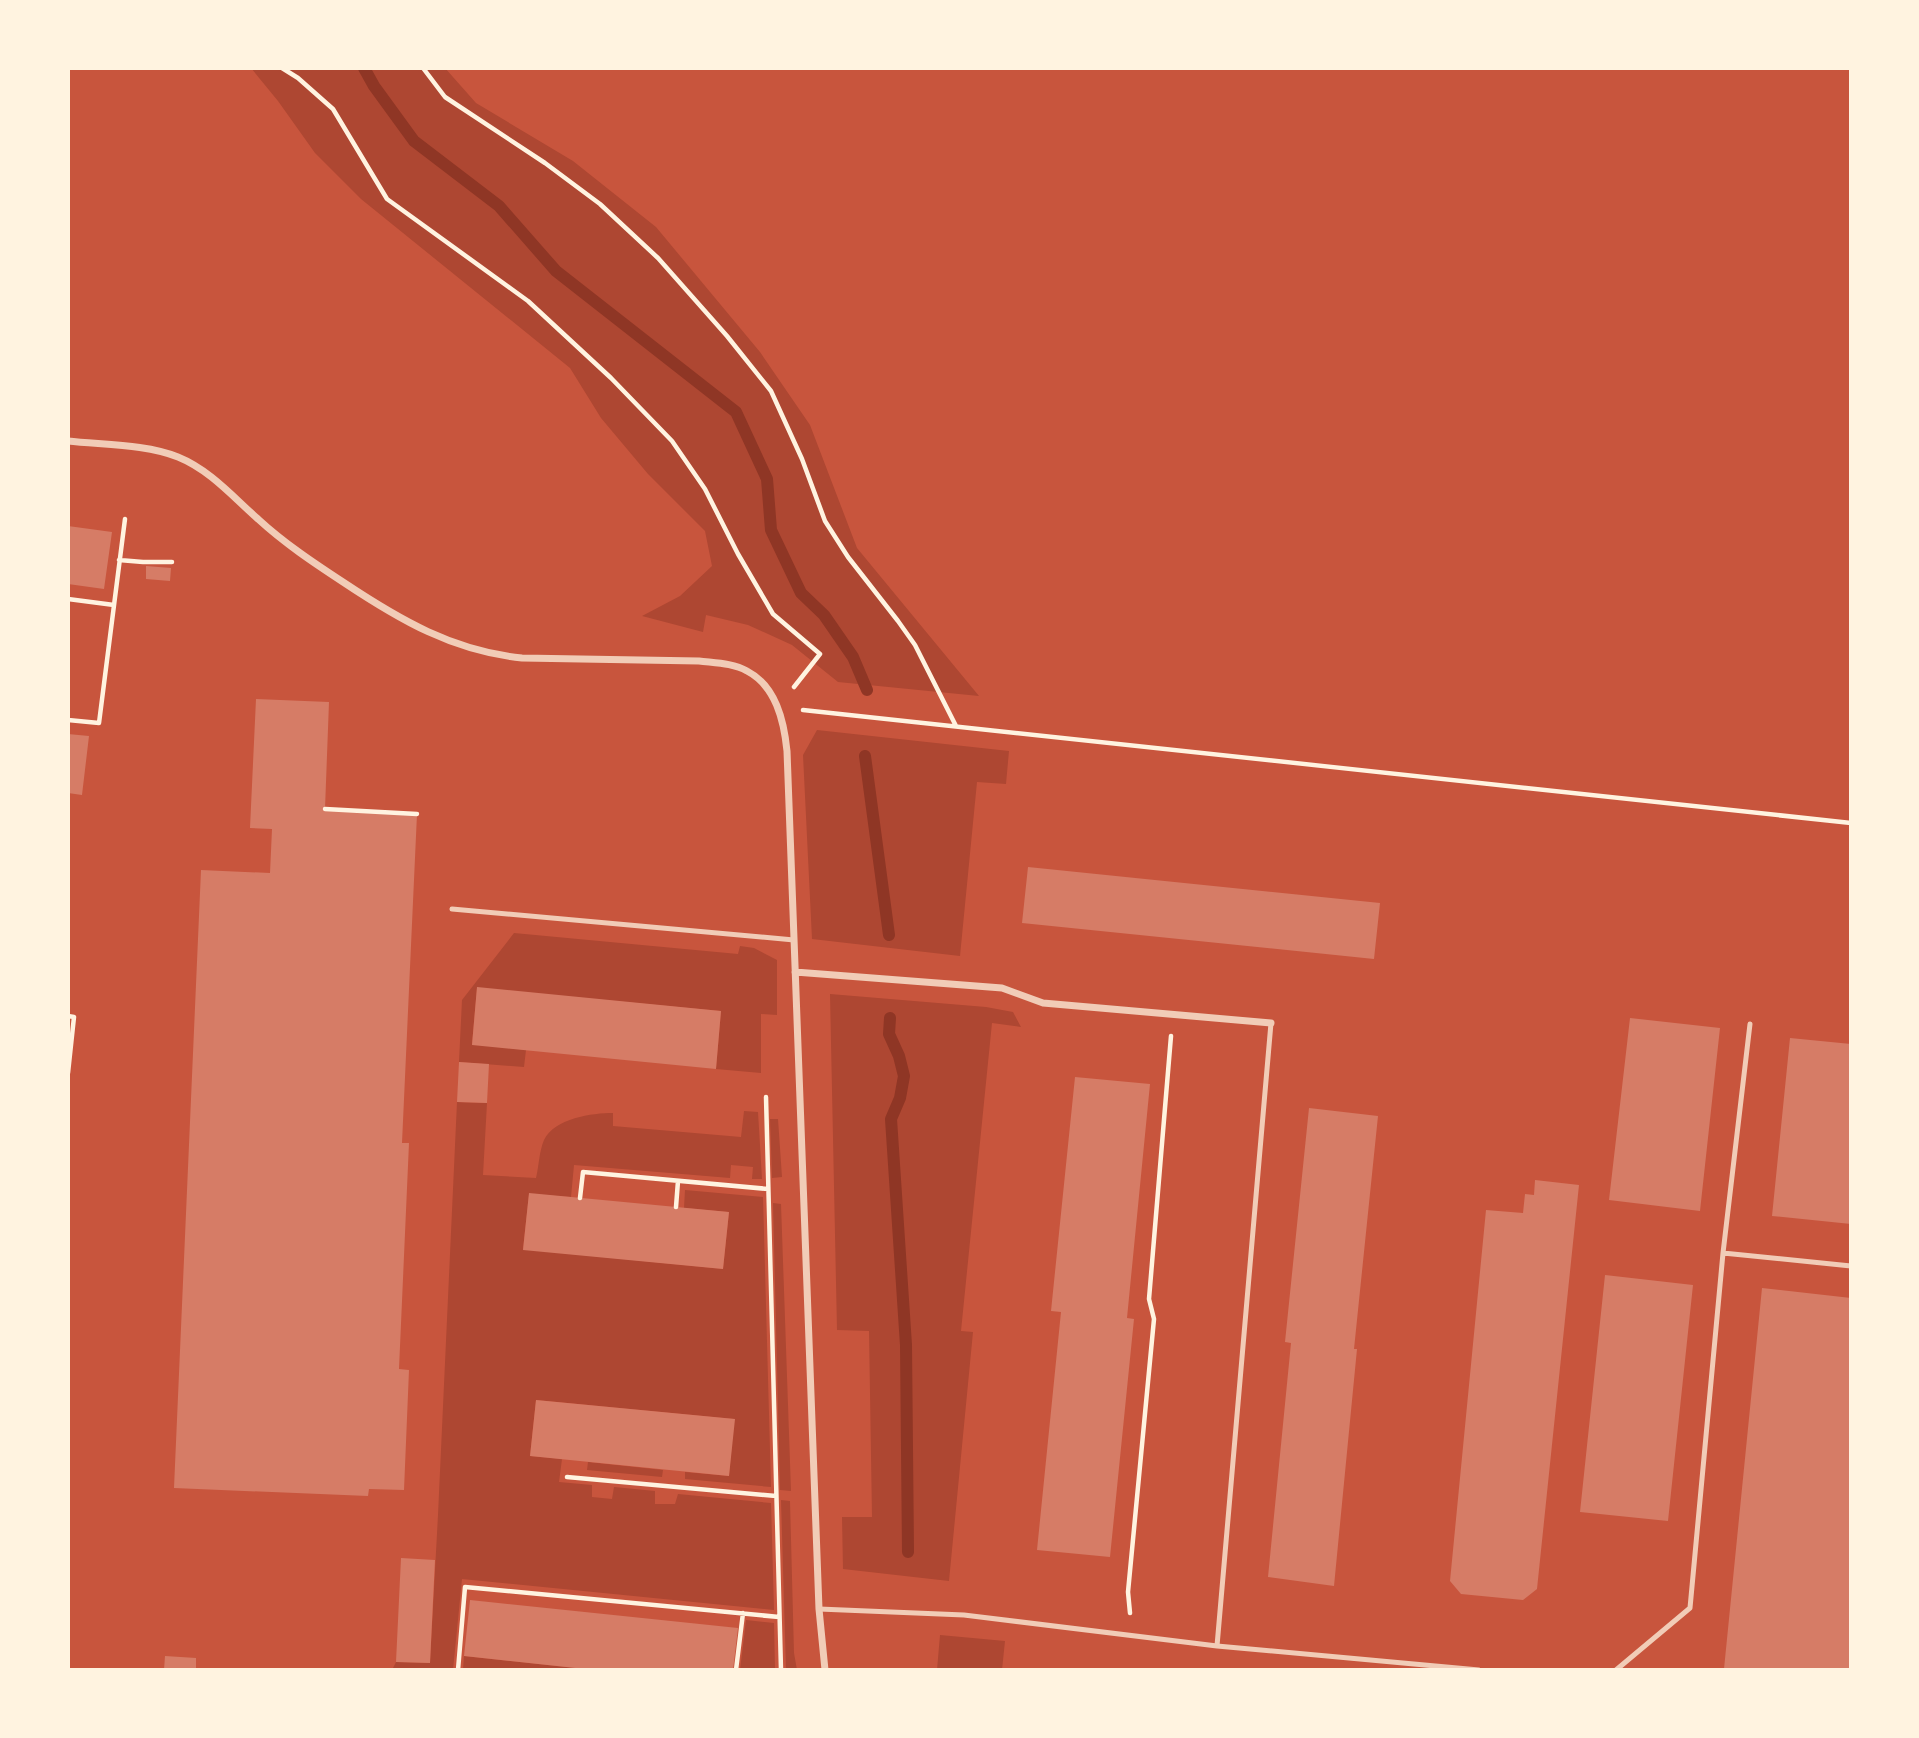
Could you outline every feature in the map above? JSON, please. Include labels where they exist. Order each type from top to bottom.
[{"type":"street","points":[[68,441],[149,449],[167,453],[195,465],[303,555],[395,615],[425,631],[475,650],[523,658],[699,661],[726,664],[747,670],[771,693],[785,729],[787,751],[819,1609],[825,1670]]},
{"type":"street","points":[[795,972],[1002,988],[1043,1003],[1271,1023]]},
{"type":"lane","points":[[452,909],[794,940]]},
{"type":"lane","points":[[1217,1646],[1271,1023]]},
{"type":"lane","points":[[1616,1670],[1690,1608],[1723,1253],[1750,1024]]},
{"type":"lane","points":[[1723,1253],[1851,1266]]},
{"type":"lane","points":[[819,1609],[964,1615],[1217,1646],[1479,1670]]},
{"type":"path","points":[[282,68],[298,78],[333,109],[387,199],[528,302],[611,378],[672,441],[705,489],[738,554],[774,614],[820,654],[778,707]]},
{"type":"path","points":[[423,68],[445,97],[545,163],[600,204],[658,258],[771,391],[802,459],[825,521],[848,557],[915,645],[956,726]]},
{"type":"path","points":[[68,720],[99,723],[125,519]]},
{"type":"path","points":[[119,560],[172,562]]},
{"type":"path","points":[[68,599],[114,604]]},
{"type":"path","points":[[778,707],[1851,823]]},
{"type":"path","points":[[325,809],[417,814]]},
{"type":"path","points":[[1131,1635],[1129,1592],[1154,1319],[1149,1299],[1173,1014]]},
{"type":"path","points":[[68,1017],[74,1017],[68,1073]]},
{"type":"path","points":[[766,1097],[780,1670]]},
{"type":"path","points":[[580,1198],[583,1172],[768,1189]]},
{"type":"path","points":[[676,1207],[678,1181]]},
{"type":"path","points":[[567,1477],[776,1496]]},
{"type":"path","points":[[458,1670],[465,1587],[779,1617]]},
{"type":"path","points":[[736,1670],[743,1613]]},
{"type":"shaded area","points":[[251,68],[445,68],[476,103],[573,161],[656,227],[760,352],[810,425],[857,548],[979,696],[838,682],[792,645],[748,625],[706,615],[703,632],[642,616],[680,596],[712,566],[705,531],[648,474],[601,418],[570,368],[361,199],[315,153]]},
{"type":"shaded area","points":[[817,730],[1009,751],[1006,784],[977,782],[960,956],[812,939],[803,755]]},
{"type":"shaded area","points":[[514,933],[738,954],[740,946],[754,948],[777,960],[777,1015],[761,1014],[761,1073],[716,1069],[721,1011],[477,988],[472,1044],[526,1050],[524,1067],[459,1062],[462,1000]]},
{"type":"shaded area","points":[[830,994],[986,1007],[1013,1012],[1021,1027],[992,1023],[961,1331],[973,1332],[949,1581],[843,1569],[842,1517],[872,1517],[869,1331],[837,1330]]},
{"type":"shaded area","points":[[457,1102],[487,1103],[483,1175],[536,1178],[544,1140],[556,1126],[575,1118],[613,1113],[613,1126],[741,1137],[744,1111],[758,1112],[762,1179],[752,1179],[753,1167],[731,1165],[730,1178],[574,1165],[571,1197],[529,1194],[523,1249],[723,1269],[729,1212],[684,1208],[685,1190],[763,1197],[771,1487],[685,1479],[685,1472],[729,1476],[734,1419],[536,1400],[530,1456],[562,1459],[559,1482],[592,1485],[592,1497],[612,1499],[614,1487],[655,1491],[655,1504],[675,1504],[678,1494],[771,1503],[774,1610],[462,1579],[453,1670],[392,1670],[396,1662],[430,1663]]},
{"type":"shaded area","points":[[770,1119],[778,1119],[782,1177],[772,1178]]},
{"type":"shaded area","points":[[773,1203],[781,1204],[791,1491],[780,1490]]},
{"type":"shaded area","points":[[588,1462],[663,1470],[662,1477],[587,1470]]},
{"type":"shaded area","points":[[781,1500],[790,1501],[794,1653],[797,1670],[786,1670]]},
{"type":"shaded area","points":[[746,1620],[774,1623],[775,1670],[740,1670]]},
{"type":"shaded area","points":[[940,1635],[1005,1641],[1002,1670],[937,1670]]},
{"type":"shaded area","points":[[464,1656],[594,1670],[463,1670]]},
{"type":"building","points":[[68,526],[112,532],[104,589],[68,584]]},
{"type":"building","points":[[146,566],[171,568],[170,581],[146,579]]},
{"type":"building","points":[[256,699],[329,702],[325,809],[417,814],[402,1143],[409,1143],[399,1369],[409,1370],[404,1490],[369,1489],[368,1496],[174,1488],[201,870],[270,873],[272,829],[250,828]]},
{"type":"building","points":[[68,734],[89,736],[82,795],[68,793]]},
{"type":"building","points":[[1028,867],[1380,903],[1374,959],[1022,923]]},
{"type":"building","points":[[477,987],[721,1011],[716,1069],[472,1045]]},
{"type":"building","points":[[1630,1018],[1720,1028],[1700,1211],[1609,1200]]},
{"type":"building","points":[[1790,1038],[1851,1044],[1851,1224],[1772,1216]]},
{"type":"building","points":[[459,1062],[489,1064],[487,1103],[457,1102]]},
{"type":"building","points":[[1075,1077],[1150,1084],[1127,1318],[1134,1319],[1110,1557],[1037,1550],[1061,1312],[1051,1311]]},
{"type":"building","points":[[1309,1108],[1378,1116],[1354,1349],[1357,1349],[1334,1586],[1268,1577],[1291,1343],[1285,1342]]},
{"type":"building","points":[[1535,1180],[1579,1185],[1537,1589],[1523,1600],[1461,1594],[1450,1581],[1486,1210],[1523,1213],[1525,1194],[1534,1195]]},
{"type":"building","points":[[529,1193],[729,1212],[723,1269],[523,1250]]},
{"type":"building","points":[[1605,1275],[1693,1285],[1668,1521],[1580,1512]]},
{"type":"building","points":[[1762,1288],[1851,1298],[1851,1670],[1724,1669]]},
{"type":"building","points":[[536,1400],[735,1419],[729,1476],[530,1456]]},
{"type":"building","points":[[401,1558],[435,1560],[430,1663],[396,1662]]},
{"type":"building","points":[[470,1600],[738,1628],[733,1670],[594,1670],[464,1656]]},
{"type":"building","points":[[165,1656],[196,1658],[196,1670],[164,1670]]},
{"type":"waterway","points":[[364,68],[414,141],[499,206],[556,271],[736,412],[767,479],[771,530],[801,593],[824,615],[853,657],[867,690]]},
{"type":"waterway","points":[[865,756],[889,935]]},
{"type":"waterway","points":[[890,1018],[889,1034],[904,1076],[900,1098],[891,1119],[906,1345],[908,1552]]}]
